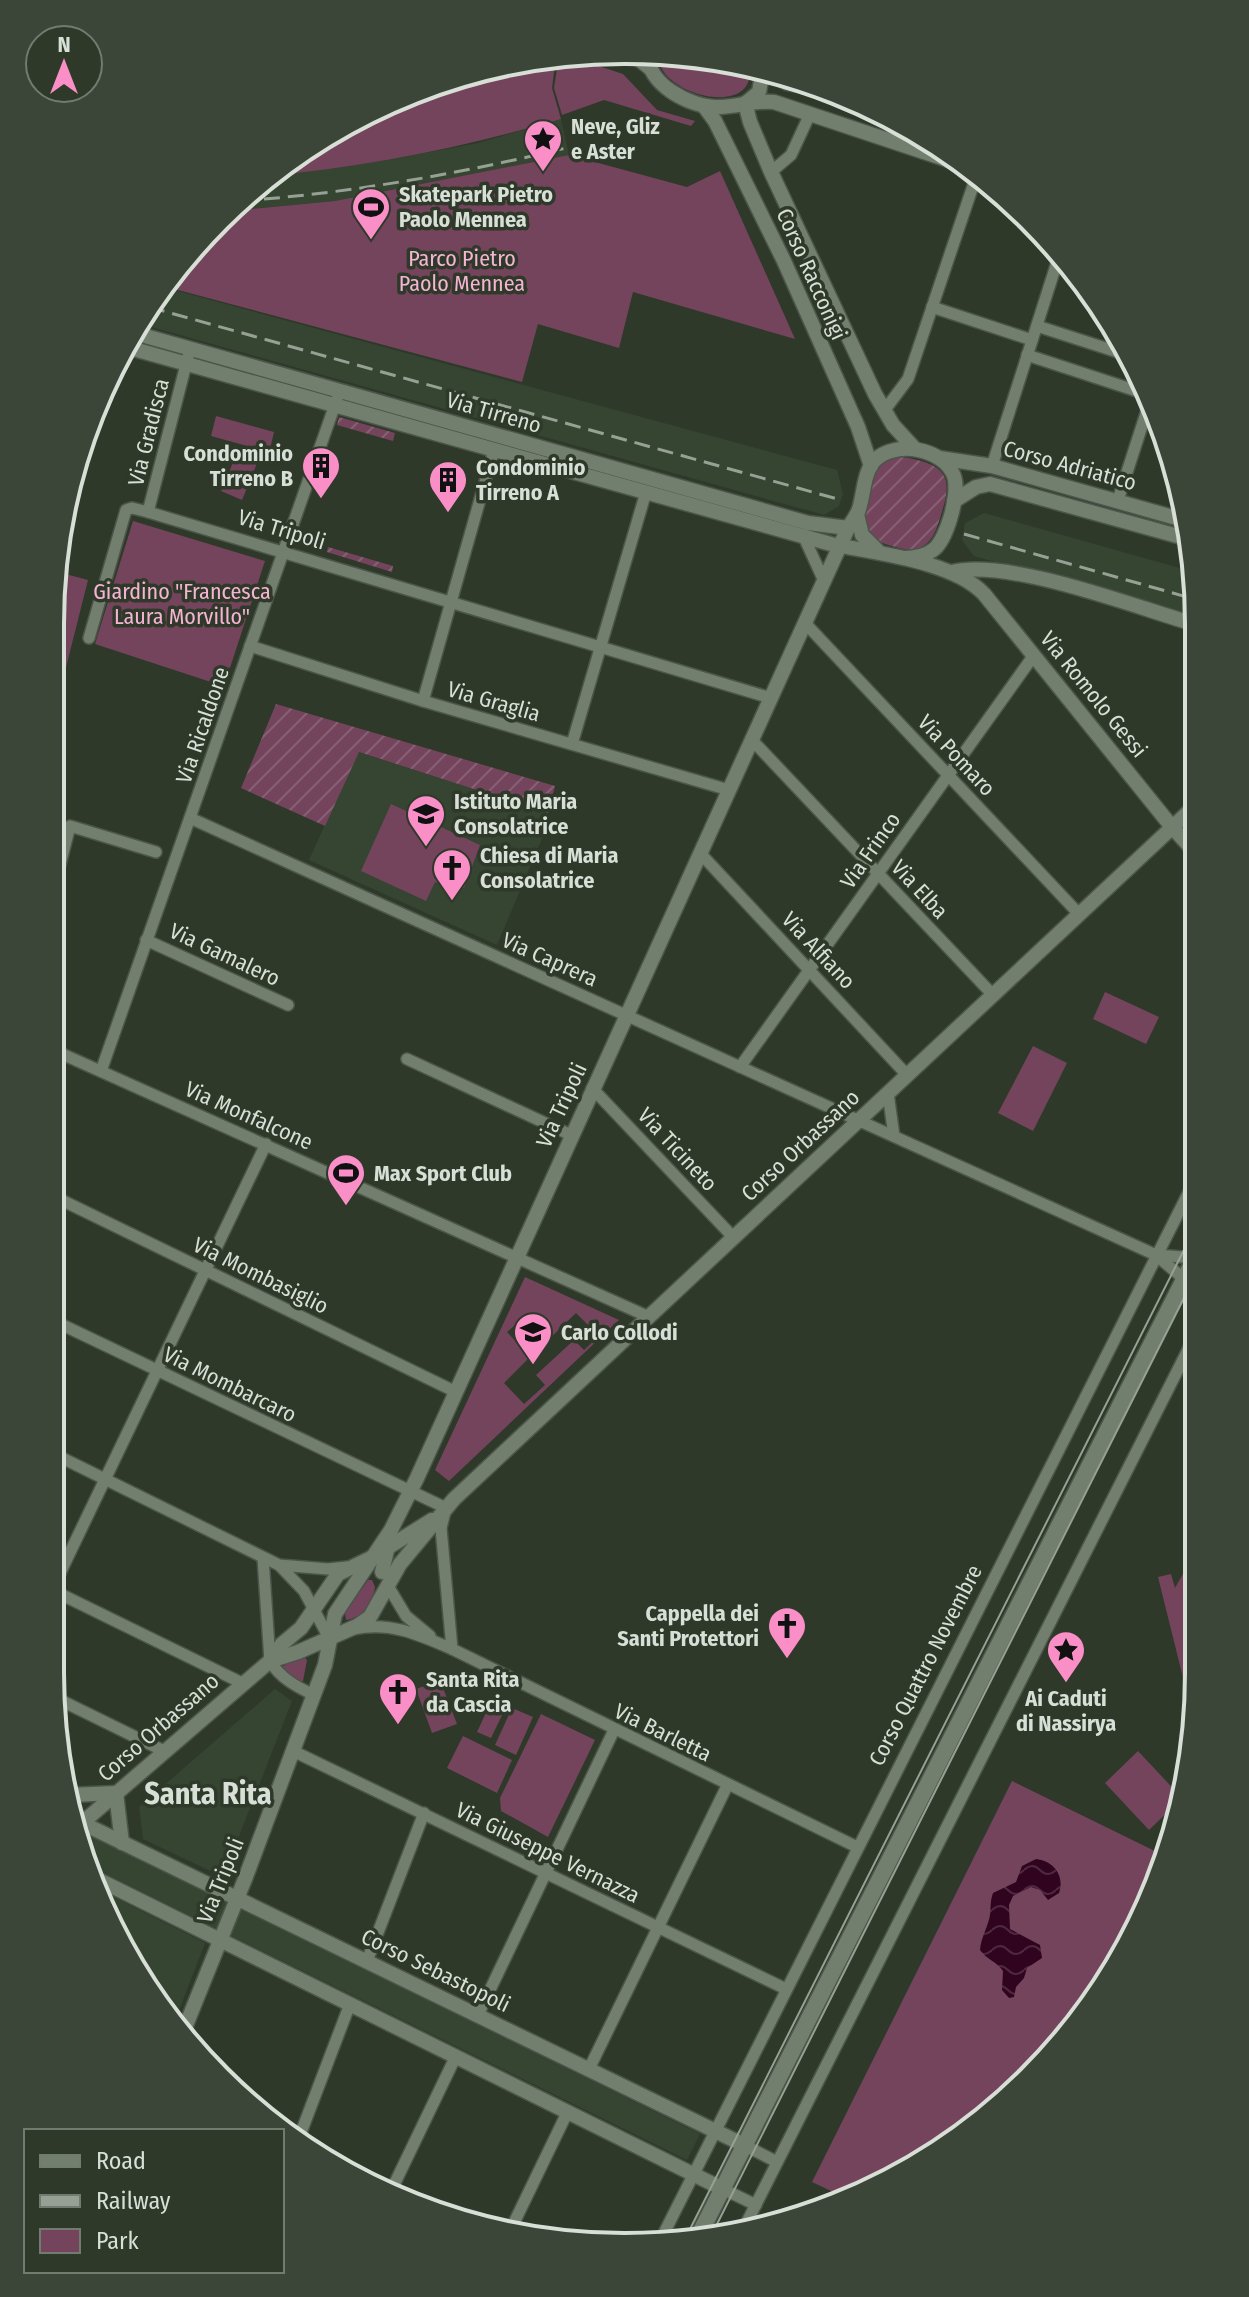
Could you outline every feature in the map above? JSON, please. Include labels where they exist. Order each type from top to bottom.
[{"type":"main road","points":[[703,2227],[1185,1292]]},
{"type":"street","points":[[646,65],[669,89],[704,106],[728,107],[760,100],[774,102],[929,154]]},
{"type":"street","points":[[650,65],[651,69]]},
{"type":"street","points":[[745,103],[759,92],[761,81]]},
{"type":"street","name":"Corso Racconigi","points":[[745,103],[774,178],[884,411],[915,449]]},
{"type":"street","name":"Corso Racconigi","points":[[704,106],[715,121],[751,193],[858,427],[871,466]]},
{"type":"street","points":[[751,193],[774,178],[791,155],[810,114]]},
{"type":"street","points":[[884,411],[908,379],[973,186]]},
{"type":"street","points":[[992,466],[1056,267]]},
{"type":"street","points":[[932,307],[1032,340]]},
{"type":"street","points":[[1037,326],[1113,351]]},
{"type":"street","name":"Via Tirreno","points":[[143,337],[188,356]]},
{"type":"street","name":"Via Tirreno","points":[[137,348],[188,356],[808,523],[848,528]]},
{"type":"street","points":[[1027,355],[1133,390]]},
{"type":"street","name":"Via Gradisca","points":[[89,638],[126,510],[132,508],[148,512],[188,356]]},
{"type":"street","name":"Via Tirreno","points":[[337,398],[494,450],[840,546],[878,551]]},
{"type":"street","name":"Via Ricaldone","points":[[101,1071],[337,398]]},
{"type":"street","points":[[1118,500],[1145,417]]},
{"type":"street","points":[[904,558],[923,556],[936,548],[947,528],[954,501],[955,479],[950,470],[939,458],[915,449],[888,452],[871,466],[857,514],[862,535],[878,551],[952,572],[966,569],[1033,576],[1185,621]]},
{"type":"street","name":"Via Tirreno","points":[[423,701],[494,450]]},
{"type":"street","name":"Corso Adriatico","points":[[939,458],[992,466],[1174,517]]},
{"type":"street","name":"Corso Adriatico","points":[[954,501],[976,487],[990,484],[1177,536]]},
{"type":"street","points":[[572,744],[646,492]]},
{"type":"street","name":"Via Tripoli","points":[[148,512],[771,698]]},
{"type":"street","name":"Via Tripoli","points":[[187,2023],[325,1665],[337,1609],[391,1530],[410,1492],[515,1256],[857,514]]},
{"type":"street","points":[[803,535],[824,581]]},
{"type":"street","name":"Via Tripoli","points":[[824,581],[840,564],[862,550]]},
{"type":"street","name":"Via Romolo Gessi","points":[[952,572],[984,594],[1185,841]]},
{"type":"street","name":"Via Pomaro","points":[[805,623],[1079,914]]},
{"type":"street","name":"Via Graglia","points":[[250,646],[423,701],[729,790]]},
{"type":"street","name":"Via Frinco","points":[[740,1067],[1034,655]]},
{"type":"street","name":"Via Elba","points":[[752,740],[993,995]]},
{"type":"street","name":"Corso Orbassano","points":[[441,1513],[1185,816]]},
{"type":"street","name":"Via Caprera","points":[[190,818],[1156,1255],[1185,1278]]},
{"type":"street","points":[[64,849],[70,826],[156,852]]},
{"type":"street","name":"Via Alfiano","points":[[700,853],[907,1075]]},
{"type":"street","name":"Via Gamalero","points":[[146,940],[288,1005]]},
{"type":"street","name":"Via Monfalcone","points":[[64,1055],[649,1317]]},
{"type":"street","points":[[407,1059],[571,1135]]},
{"type":"street","name":"Via Ticineto","points":[[592,1088],[734,1238]]},
{"type":"street","points":[[888,1093],[894,1136]]},
{"type":"street","points":[[64,1564],[266,1144]]},
{"type":"street","name":"Corso Quattro Novembre","points":[[665,2232],[1185,1199]]},
{"type":"street","name":"Via Mombasiglio","points":[[64,1201],[454,1391]]},
{"type":"street","name":"Via Caprera","points":[[1156,1255],[1185,1256]]},
{"type":"street","name":"Via Mombarcaro","points":[[64,1326],[410,1492],[441,1513]]},
{"type":"street","points":[[749,2219],[1185,1356]]},
{"type":"street","points":[[64,1459],[279,1565],[297,1581],[329,1638]]},
{"type":"street","points":[[279,1565],[328,1569],[353,1565],[371,1558],[441,1513]]},
{"type":"street","points":[[385,1579],[424,1538],[441,1513]]},
{"type":"street","points":[[441,1513],[452,1649]]},
{"type":"street","points":[[270,1661],[285,1658],[346,1631],[374,1613],[385,1579],[391,1530]]},
{"type":"street","points":[[263,1558],[270,1661],[275,1670],[296,1687],[314,1695]]},
{"type":"street","points":[[371,1558],[406,1616],[439,1644]]},
{"type":"street","points":[[270,1661],[282,1644],[301,1628],[333,1579],[353,1565]]},
{"type":"street","points":[[64,1597],[242,1683]]},
{"type":"street","name":"Via Barletta","points":[[346,1631],[389,1627],[452,1649],[857,1847]]},
{"type":"street","name":"Corso Orbassano","points":[[83,1818],[270,1661]]},
{"type":"street","points":[[65,1702],[164,1751]]},
{"type":"street","points":[[478,2015],[614,1730]]},
{"type":"street","name":"Via Giuseppe Vernazza","points":[[293,1751],[786,1989]]},
{"type":"street","points":[[589,2069],[727,1786]]},
{"type":"street","points":[[78,1795],[116,1793],[122,1843]]},
{"type":"street","points":[[367,1961],[424,1813]]},
{"type":"street","name":"Corso Sebastopoli","points":[[86,1827],[777,2162]]},
{"type":"street","points":[[106,1885],[756,2205]]},
{"type":"street","points":[[302,2131],[350,2004]]},
{"type":"street","points":[[395,2183],[456,2056]]},
{"type":"street","points":[[514,2222],[568,2111]]},
{"type":"shaded area","points":[[561,119],[569,155],[335,201],[248,209],[293,173],[388,160],[478,143]]},
{"type":"shaded area","points":[[175,290],[837,470],[843,494],[839,506],[824,515],[150,327]]},
{"type":"shaded area","points":[[984,513],[1182,569],[1185,615],[974,556],[962,540],[965,523]]},
{"type":"shaded area","name":"Istituto Maria Consolatrice","points":[[358,752],[548,813],[537,833],[543,836],[497,945],[309,860]]},
{"type":"shaded area","points":[[275,1689],[292,1701],[223,1877],[143,1839],[139,1807]]},
{"type":"shaded area","points":[[88,1835],[700,2134],[687,2160],[101,1871]]},
{"type":"shaded area","points":[[111,1896],[205,1943],[178,2012],[139,1953]]},
{"type":"green space","points":[[595,65],[623,74],[657,110],[695,121],[691,126],[604,100],[562,115],[554,88],[557,68]]},
{"type":"green space","points":[[660,65],[734,75],[749,78],[748,84],[738,93],[723,97],[705,96],[687,90]]},
{"type":"green space","points":[[554,69],[552,88],[561,119],[416,155],[293,173],[344,139],[410,107],[479,83]]},
{"type":"green space","name":"Parco Pietro Paolo Mennea","points":[[569,155],[687,187],[720,171],[795,339],[633,292],[619,348],[538,324],[522,382],[175,289],[203,255],[248,209],[335,201]]},
{"type":"green space","points":[[216,416],[274,432],[270,449],[264,446],[242,500],[221,491],[237,453],[244,454],[247,446],[211,436]]},
{"type":"green space","points":[[339,417],[395,433],[393,441],[337,425]]},
{"type":"green space","points":[[897,457],[931,465],[944,475],[946,482],[946,497],[934,533],[926,544],[914,549],[907,550],[878,541],[869,534],[865,524],[873,476],[883,463]]},
{"type":"green space","name":"Giardino \"Francesca Laura Morvillo\"","points":[[133,521],[265,561],[225,683],[220,685],[95,644]]},
{"type":"green space","points":[[328,547],[393,566],[392,572],[327,552]]},
{"type":"green space","points":[[66,574],[88,580],[64,675]]},
{"type":"green space","points":[[276,704],[555,786],[548,813],[359,752],[325,826],[241,788]]},
{"type":"green space","points":[[391,804],[480,845],[464,888],[441,878],[439,883],[435,882],[426,901],[361,871]]},
{"type":"green space","points":[[1105,992],[1159,1017],[1146,1044],[1093,1019]]},
{"type":"green space","points":[[1033,1046],[1067,1063],[1033,1131],[998,1113]]},
{"type":"green space","points":[[525,1277],[619,1320],[449,1481],[435,1470]],"holes":[[[576,1313],[599,1336],[584,1350],[574,1340],[536,1375],[545,1385],[524,1404],[504,1383],[530,1357],[507,1332],[522,1319],[545,1343]]]},
{"type":"green space","points":[[1184,1572],[1185,1684],[1158,1577],[1171,1574],[1175,1588]]},
{"type":"green space","points":[[368,1580],[372,1580],[375,1587],[372,1599],[362,1613],[346,1620],[345,1613]]},
{"type":"green space","points":[[303,1656],[307,1660],[303,1681],[299,1682],[283,1671],[283,1666]]},
{"type":"green space","points":[[440,1680],[457,1724],[432,1733],[416,1689]]},
{"type":"green space","points":[[491,1702],[505,1709],[491,1738],[477,1732]]},
{"type":"green space","points":[[512,1708],[533,1717],[516,1755],[495,1745]]},
{"type":"green space","points":[[541,1714],[595,1740],[548,1837],[501,1811],[500,1798]]},
{"type":"green space","points":[[463,1736],[512,1760],[497,1793],[447,1768]]},
{"type":"green space","points":[[1138,1751],[1173,1788],[1167,1812],[1149,1830],[1105,1783]]},
{"type":"green space","points":[[1012,1781],[1156,1851],[1127,1920],[1091,1984],[1021,2069],[966,2117],[905,2158],[833,2192],[812,2182]]},
{"type":"water","points":[[1036,1859],[1056,1870],[1060,1881],[1059,1893],[1048,1900],[1040,1890],[1031,1887],[1013,1896],[1009,1905],[1010,1929],[1040,1945],[1042,1958],[1027,1968],[1014,1997],[1009,1998],[1002,1990],[1003,1971],[980,1950],[993,1893],[1016,1882],[1022,1866]]},
{"type":"tram line","points":[[690,2229],[1185,1248]]},
{"type":"tram line","points":[[717,2225],[1185,1296]]},
{"type":"railway","points":[[260,199],[404,181],[566,148]]},
{"type":"railway","points":[[160,310],[841,500]]},
{"type":"railway","points":[[964,534],[1184,596]]},
{"type":"place","name":"Neve, Gliz e Aster","points":[[543,173]]},
{"type":"place","name":"Skatepark Pietro Paolo Mennea","points":[[371,241]]},
{"type":"place","name":"Condominio Tirreno B","points":[[321,500]]},
{"type":"place","name":"Condominio Tirreno A","points":[[448,514]]},
{"type":"place","name":"Istituto Maria Consolatrice","points":[[426,848]]},
{"type":"place","name":"Chiesa di Maria Consolatrice","points":[[452,902]]},
{"type":"place","name":"Max Sport Club","points":[[346,1207]]},
{"type":"place","name":"Carlo Collodi","points":[[533,1366]]},
{"type":"place","name":"Cappella dei Santi Protettori","points":[[787,1660]]},
{"type":"place","name":"Ai Caduti di Nassirya","points":[[1066,1684]]},
{"type":"place","name":"Santa Rita da Cascia","points":[[398,1726]]},
{"type":"district","name":"Santa Rita","points":[[208,1794]]}]
